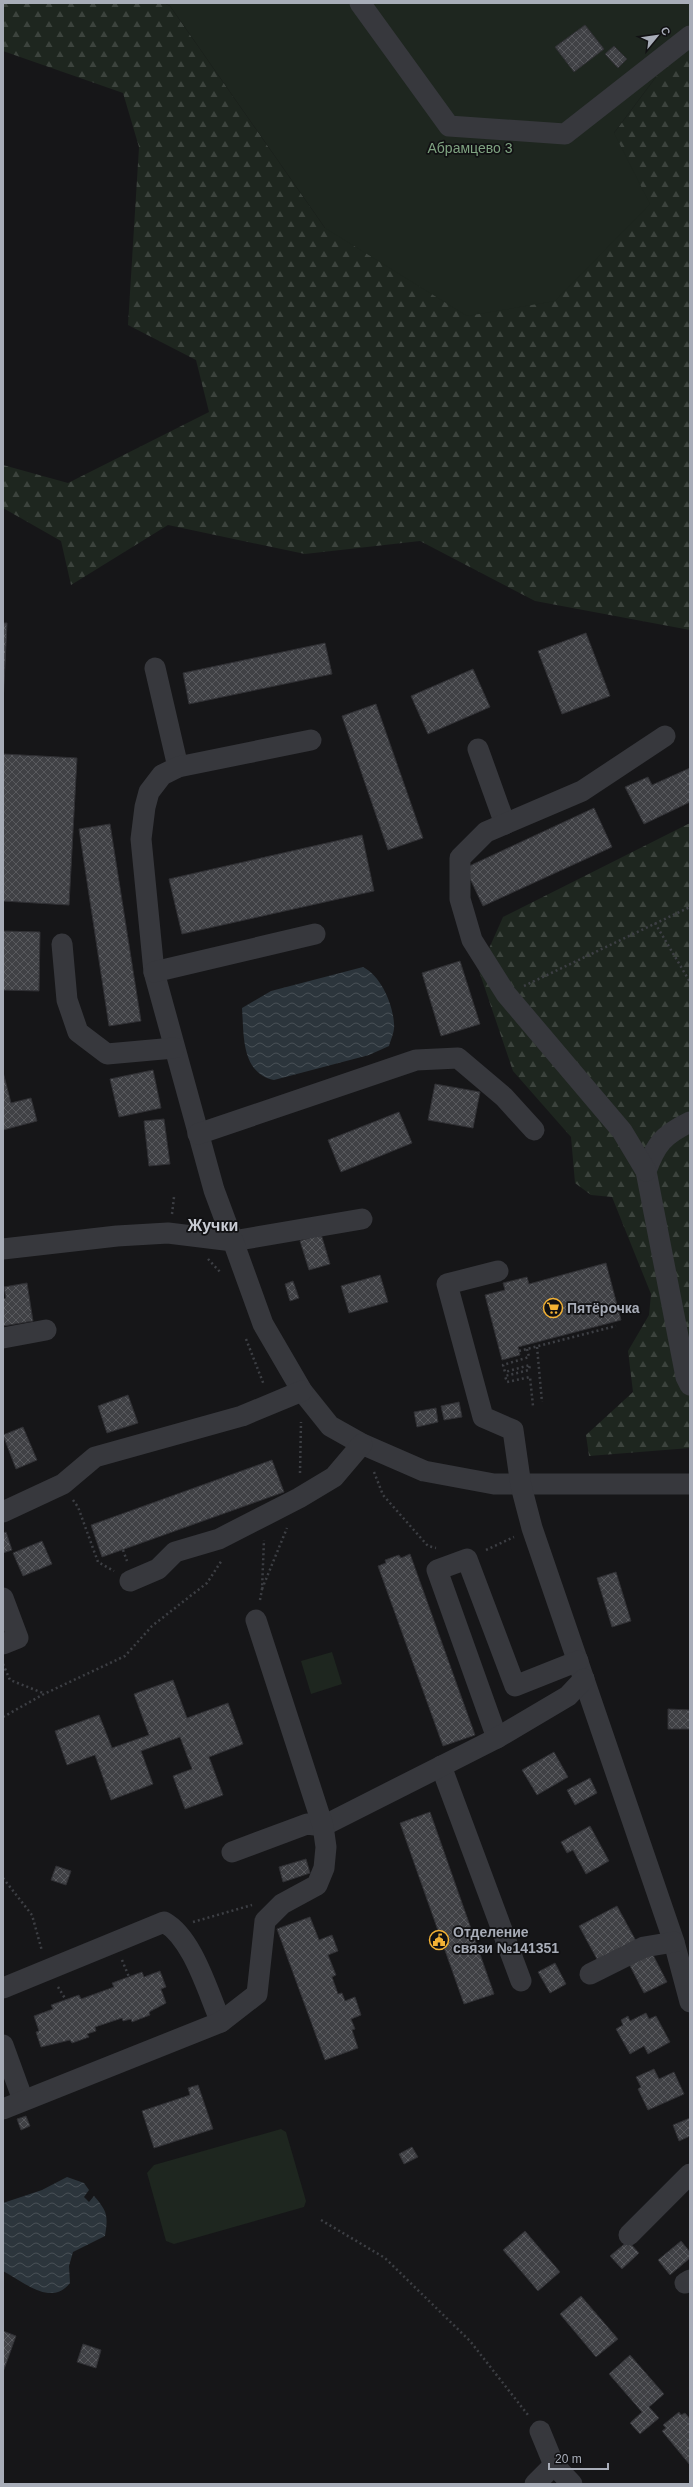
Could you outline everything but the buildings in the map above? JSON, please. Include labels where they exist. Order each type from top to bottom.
[{"type":"street","points":[[360,3],[449,126],[565,134],[690,36]]},
{"type":"street","points":[[155,668],[178,767]]},
{"type":"street","points":[[665,736],[582,791],[486,832],[460,858],[460,899],[472,940],[506,994],[622,1131],[646,1171],[686,1377],[690,1385]]},
{"type":"street","points":[[311,740],[178,767],[162,775],[149,792],[145,807],[141,839],[154,972],[214,1190],[263,1324],[302,1391],[330,1426],[362,1444],[424,1471],[494,1484],[521,1486],[690,1484]]},
{"type":"street","points":[[478,749],[505,824]]},
{"type":"street","points":[[154,972],[315,934]]},
{"type":"street","points":[[62,944],[67,1000],[78,1032],[107,1054],[174,1048]]},
{"type":"street","points":[[198,1134],[416,1060],[458,1058],[504,1097],[534,1130]]},
{"type":"street","points":[[646,1171],[656,1146],[680,1127],[690,1122]]},
{"type":"street","points":[[3,1248],[117,1236],[168,1233],[233,1241],[362,1219]]},
{"type":"street","points":[[498,1271],[447,1284],[483,1417],[513,1430],[521,1486],[532,1528],[674,1942],[690,2002]]},
{"type":"street","points":[[3,1338],[46,1330]]},
{"type":"street","points":[[3,1512],[63,1484],[96,1457],[242,1416],[302,1391]]},
{"type":"street","points":[[130,1581],[158,1569],[175,1552],[219,1539],[267,1516],[334,1477],[362,1444]]},
{"type":"street","points":[[497,1738],[437,1570],[467,1559],[515,1686],[581,1670]]},
{"type":"street","points":[[3,1598],[18,1638],[3,1644]]},
{"type":"street","points":[[3,2109],[221,2022],[257,1994],[265,1921],[282,1904],[317,1885],[324,1868],[326,1847],[323,1826],[256,1620]]},
{"type":"street","points":[[232,1852],[307,1824],[323,1826],[497,1738],[568,1696],[581,1670]]},
{"type":"street","points":[[441,1766],[521,1981]]},
{"type":"street","points":[[3,1988],[164,1922],[174,1928],[190,1949],[221,2022]]},
{"type":"street","points":[[590,1974],[644,1947],[674,1942]]},
{"type":"street","points":[[3,2045],[23,2100]]},
{"type":"street","points":[[629,2235],[690,2174]]},
{"type":"street","points":[[540,2431],[554,2465],[572,2484]]},
{"type":"street","points":[[535,2484],[554,2465]]},
{"type":"path","points":[[506,994],[690,907]]},
{"type":"path","points":[[655,923],[690,982]]},
{"type":"path","points":[[203,1257],[220,1270],[223,1278]]},
{"type":"path","points":[[519,1351],[616,1326]]},
{"type":"path","points":[[245,1335],[264,1385]]},
{"type":"path","points":[[537,1347],[542,1402]]},
{"type":"path","points":[[527,1349],[529,1357],[503,1365],[505,1372],[530,1365],[530,1370],[505,1376],[507,1382],[530,1377],[533,1406]]},
{"type":"path","points":[[362,1444],[383,1495],[428,1546],[467,1559],[532,1528]]},
{"type":"path","points":[[63,1484],[78,1507],[98,1562],[130,1581]]},
{"type":"path","points":[[256,1620],[262,1589],[263,1545],[267,1516]]},
{"type":"path","points":[[3,1717],[44,1694],[125,1656],[152,1626],[207,1583],[225,1554]]},
{"type":"path","points":[[3,1664],[10,1680],[44,1694]]},
{"type":"path","points":[[3,1878],[32,1915],[48,1970]]},
{"type":"path","points":[[321,2220],[385,2258],[470,2341],[540,2431]]},
{"type":"green space","points":[[3,3],[164,3],[170,6],[325,228],[614,133],[680,45],[690,40],[690,630],[535,601],[420,541],[305,554],[168,525],[71,585],[61,541],[3,508],[3,465],[68,483],[209,412],[196,360],[128,325],[139,147],[123,93],[3,51]]},
{"type":"green space","name":"Абрамцево 3","points":[[164,3],[690,3],[690,40],[680,45],[614,133],[650,204],[555,301],[467,316],[325,228],[170,6]]},
{"type":"green space","points":[[690,823],[690,1448],[589,1456],[586,1435],[633,1392],[628,1351],[649,1315],[651,1294],[612,1197],[591,1195],[575,1183],[571,1137],[513,1071],[479,971],[503,917]]},
{"type":"green space","points":[[332,1652],[342,1684],[311,1694],[301,1661]]},
{"type":"green space","points":[[281,2129],[286,2132],[306,2201],[304,2207],[174,2244],[166,2241],[147,2173],[154,2165]]},
{"type":"water","points":[[363,967],[375,977],[385,991],[391,1008],[394,1027],[389,1046],[369,1055],[274,1080],[263,1076],[255,1070],[246,1052],[242,1008],[271,991]]},
{"type":"water","points":[[67,2177],[84,2183],[89,2190],[84,2197],[89,2202],[94,2196],[102,2206],[107,2219],[105,2236],[73,2252],[69,2266],[70,2283],[63,2290],[54,2293],[46,2293],[28,2286],[3,2271],[3,2203],[42,2190]]},
{"type":"place","name":"Пятёрочка","points":[[553,1308]]},
{"type":"place","name":"Отделение связи №141351","points":[[439,1940]]},
{"type":"district","name":"Жучки","points":[[213,1225]]}]
